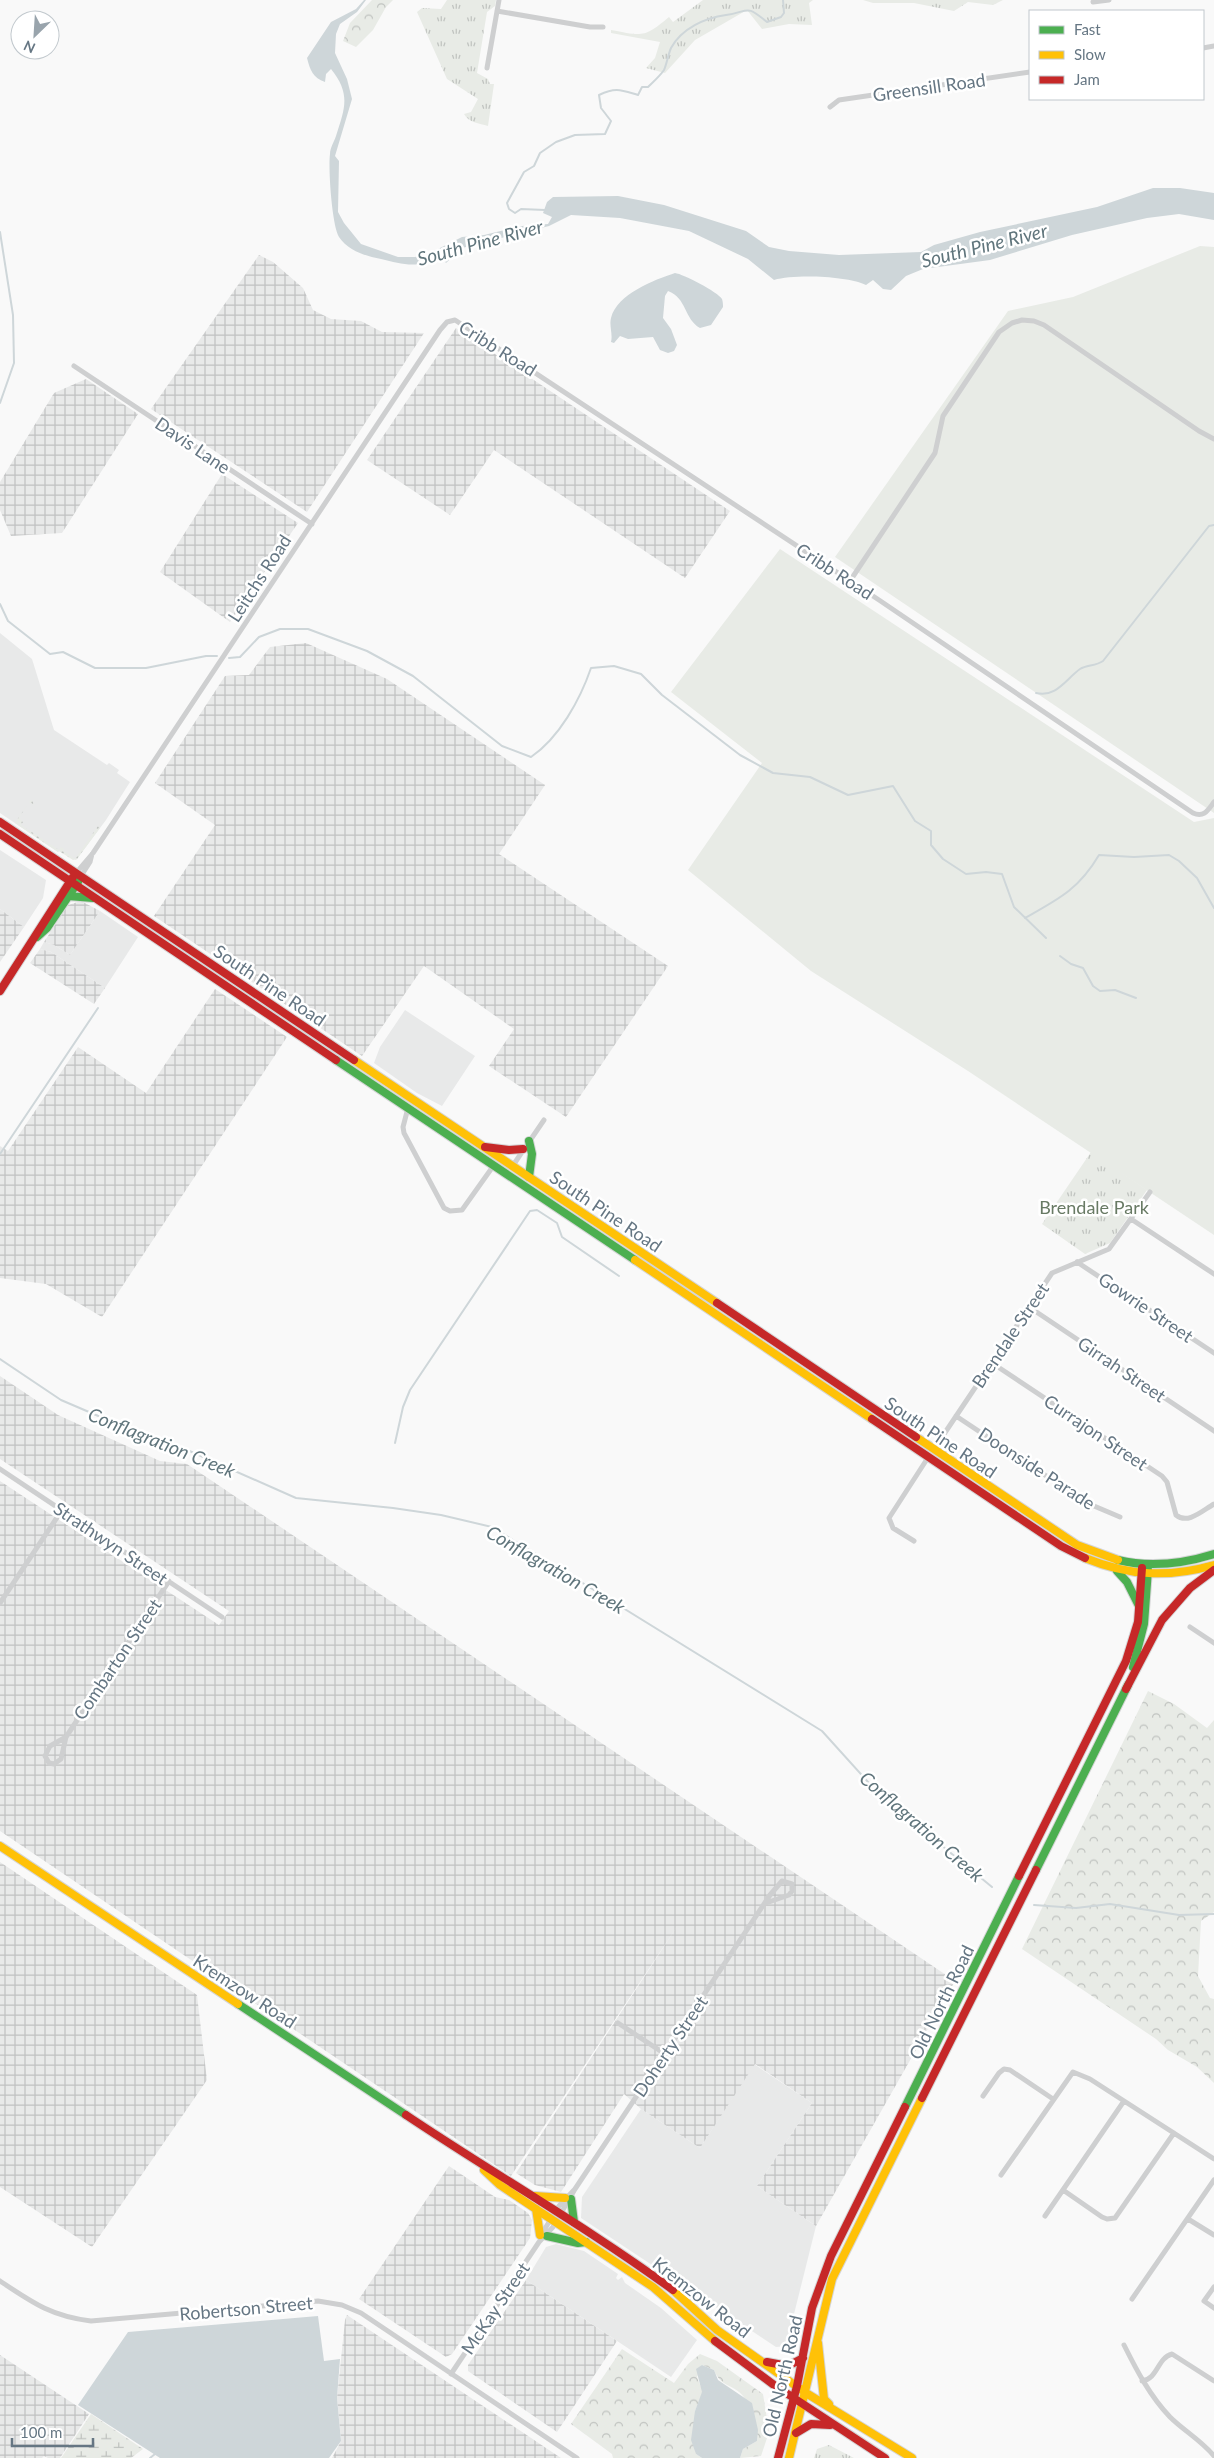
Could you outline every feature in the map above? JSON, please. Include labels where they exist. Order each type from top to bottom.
[{"type":"main road","name":"South Pine Road","points":[[0,822],[1077,1545],[1115,1561],[1145,1566],[1191,1562],[1214,1554]]},
{"type":"main road","name":"South Pine Road","points":[[0,834],[1061,1546],[1089,1562],[1117,1571],[1145,1575],[1186,1572],[1214,1565]]},
{"type":"main road","name":"Leitchs Road","points":[[0,991],[34,940],[41,925],[79,874]]},
{"type":"main road","name":"Leitchs Road","points":[[34,940],[47,928],[68,896],[73,882]]},
{"type":"main road","points":[[68,896],[97,898]]},
{"type":"main road","points":[[205,971],[210,963]]},
{"type":"main road","points":[[293,1030],[299,1022]]},
{"type":"main road","points":[[529,1141],[532,1154],[529,1177]]},
{"type":"main road","points":[[485,1147],[509,1150],[523,1149]]},
{"type":"main road","name":"Old North Road","points":[[789,2458],[832,2280],[1126,1689],[1140,1649],[1144,1624],[1145,1566]]},
{"type":"main road","points":[[1126,1689],[1162,1620],[1190,1588],[1214,1570]]},
{"type":"main road","points":[[1117,1571],[1127,1582],[1139,1608]]},
{"type":"main road","name":"Old North Road","points":[[778,2458],[797,2386],[817,2289],[831,2256],[1126,1661],[1138,1622],[1145,1575]]},
{"type":"main road","name":"Kremzow Road","points":[[0,1846],[473,2160],[574,2222],[674,2291],[717,2330],[806,2393],[912,2458]]},
{"type":"main road","name":"Kremzow Road","points":[[473,2160],[500,2185],[653,2287],[735,2358],[832,2425],[885,2458]]},
{"type":"main road","points":[[533,2196],[568,2198],[574,2222]]},
{"type":"main road","points":[[536,2209],[542,2238],[578,2243],[586,2242]]},
{"type":"main road","points":[[818,2334],[824,2399],[834,2410]]},
{"type":"main road","points":[[757,2358],[778,2366],[788,2366],[802,2358]]},
{"type":"main road","points":[[796,2433],[811,2424],[832,2425]]},
{"type":"street","points":[[487,68],[499,0]]},
{"type":"street","points":[[1093,2],[1109,0]]},
{"type":"street","points":[[497,11],[603,27]]},
{"type":"street","name":"Greensill Road","points":[[830,107],[839,100],[1029,72]]},
{"type":"street","points":[[850,581],[935,454],[945,412],[999,332],[1012,323],[1028,320],[1044,325],[1199,431],[1214,439]]},
{"type":"street","name":"Leitchs Road","points":[[79,874],[440,330],[451,321]]},
{"type":"street","name":"Cribb Road","points":[[451,321],[463,323],[1193,813],[1199,816],[1204,814],[1214,802]]},
{"type":"street","name":"Davis Lane","points":[[74,366],[312,524]]},
{"type":"street","points":[[408,1108],[403,1127],[404,1133],[444,1208],[450,1211],[462,1210],[494,1165]]},
{"type":"street","points":[[507,1174],[544,1120]]},
{"type":"street","name":"Brendale Street","points":[[914,1541],[893,1528],[889,1518],[1052,1272],[1109,1249],[1150,1192]]},
{"type":"street","points":[[1131,1220],[1214,1274]]},
{"type":"street","name":"Gowrie Street","points":[[1077,1262],[1214,1353]]},
{"type":"street","name":"Girrah Street","points":[[1029,1307],[1214,1431]]},
{"type":"street","name":"Currajon Street","points":[[992,1363],[1162,1476],[1167,1482],[1176,1515],[1180,1518],[1189,1519],[1214,1504]]},
{"type":"street","name":"Doonside Parade","points":[[956,1416],[1087,1503],[1120,1517]]},
{"type":"street","name":"Strathwyn Street","points":[[0,1469],[222,1616]]},
{"type":"street","points":[[0,1603],[62,1510]]},
{"type":"street","name":"Combarton Street","points":[[66,1737],[48,1749],[45,1756],[49,1763],[54,1764],[61,1759],[66,1737],[169,1581]]},
{"type":"street","points":[[1190,1626],[1214,1643]]},
{"type":"street","points":[[1059,1798],[1068,1803]]},
{"type":"street","name":"Doherty Street","points":[[559,2212],[779,1883],[786,1881],[792,1884],[792,1891],[789,1895],[766,1903]]},
{"type":"street","points":[[618,2023],[665,2054]]},
{"type":"street","points":[[983,2096],[1004,2069],[1010,2070],[1053,2099]]},
{"type":"street","points":[[1001,2174],[1073,2072],[1080,2073],[1214,2159]]},
{"type":"street","points":[[1045,2216],[1124,2101]]},
{"type":"street","points":[[1063,2190],[1102,2217],[1107,2219],[1115,2218],[1174,2133]]},
{"type":"street","points":[[1132,2299],[1214,2180]]},
{"type":"street","name":"McKay Street","points":[[451,2374],[559,2212]]},
{"type":"street","points":[[1188,2219],[1214,2235]]},
{"type":"street","name":"Robertson Street","points":[[0,2281],[41,2308],[68,2318],[91,2321],[306,2302],[331,2302],[361,2313],[577,2458]]},
{"type":"street","points":[[1214,2287],[1204,2301],[1214,2308]]},
{"type":"street","points":[[1124,2345],[1142,2381],[1172,2418],[1206,2446],[1214,2456]]},
{"type":"street","points":[[1142,2381],[1150,2378],[1164,2358],[1172,2354],[1214,2381]]},
{"type":"shaded area","points":[[259,255],[273,262],[303,288],[313,310],[331,319],[361,321],[382,332],[424,333],[307,512],[151,409]]},
{"type":"shaded area","points":[[456,328],[730,511],[685,578],[494,450],[450,515],[367,460]]},
{"type":"shaded area","points":[[86,379],[138,414],[62,533],[11,536],[0,510],[0,482],[54,393]]},
{"type":"shaded area","points":[[222,474],[298,523],[230,622],[160,572]]},
{"type":"shaded area","points":[[0,633],[32,659],[54,730],[107,765],[109,763],[119,770],[117,773],[130,782],[106,820],[76,860],[58,852],[0,813]]},
{"type":"shaded area","points":[[306,643],[387,679],[545,785],[499,854],[668,966],[566,1117],[489,1066],[514,1029],[424,966],[362,1056],[154,916],[215,825],[155,783],[225,676],[249,675],[270,647]]},
{"type":"shaded area","points":[[0,850],[46,880],[43,898],[24,927],[0,909]]},
{"type":"shaded area","points":[[81,901],[100,911],[70,955],[54,945],[44,942],[68,905]]},
{"type":"shaded area","points":[[0,909],[24,927],[0,962]]},
{"type":"shaded area","points":[[100,911],[138,937],[105,988],[51,952],[40,949],[44,942],[54,945],[70,955]]},
{"type":"shaded area","points":[[40,949],[51,952],[105,988],[94,1004],[30,963]]},
{"type":"shaded area","points":[[215,989],[287,1037],[102,1317],[46,1284],[0,1278],[0,1146],[8,1151],[78,1047],[146,1093]]},
{"type":"shaded area","points":[[405,1010],[475,1056],[442,1106],[417,1093],[374,1063],[380,1047]]},
{"type":"shaded area","points":[[0,1376],[58,1415],[160,1461],[187,1464],[955,1981],[816,2226],[757,2186],[812,2103],[755,2064],[700,2148],[641,2109],[624,2094],[561,2192],[535,2185],[516,2173],[678,1925],[511,2176],[0,1831],[0,1481],[219,1625],[229,1611],[0,1459]]},
{"type":"shaded area","points":[[0,1862],[197,1995],[207,2080],[92,2247],[0,2187]]},
{"type":"shaded area","points":[[754,2064],[812,2103],[757,2186],[816,2226],[786,2346],[776,2347],[581,2218],[582,2197],[641,2109],[700,2148]]},
{"type":"shaded area","points":[[449,2166],[495,2197],[509,2200],[528,2213],[532,2220],[530,2238],[452,2354],[446,2357],[359,2299]]},
{"type":"shaded area","points":[[556,2244],[584,2251],[618,2274],[616,2278],[618,2280],[622,2277],[625,2283],[661,2308],[697,2340],[671,2377],[526,2280],[546,2247]]},
{"type":"shaded area","points":[[526,2280],[617,2341],[557,2432],[468,2371],[468,2365]]},
{"type":"shaded area","points":[[347,2315],[561,2458],[332,2458],[341,2441],[337,2398]]},
{"type":"shaded area","points":[[0,2355],[89,2414],[60,2458],[44,2456],[42,2458],[0,2458]]},
{"type":"green space","points":[[372,0],[393,0],[386,7],[373,30],[356,47],[343,41],[350,23]]},
{"type":"green space","points":[[447,0],[496,0],[495,6],[487,12],[477,73],[488,79],[490,84],[494,84],[488,126],[471,121],[464,114],[471,112],[478,99],[447,79],[417,12],[422,8],[441,9]]},
{"type":"green space","points":[[703,0],[813,0],[809,3],[812,25],[789,24],[762,29],[747,10],[695,40],[665,73],[646,68],[655,58],[660,42],[611,33],[611,30],[643,34],[654,29],[669,17],[673,22]]},
{"type":"green space","points":[[863,0],[1003,0],[993,5],[968,2],[954,11],[914,3],[873,3]]},
{"type":"green space","points":[[1200,246],[1214,247],[1214,813],[835,557],[1008,311],[1073,297]]},
{"type":"green space","points":[[780,549],[1194,822],[1214,818],[1214,1235],[968,1071],[811,971],[688,870],[762,763],[671,692]]},
{"type":"green space","points":[[29,802],[19,818],[23,822],[21,825],[59,850],[61,847],[64,849],[63,851],[75,859],[98,826],[100,828],[77,859],[73,860],[15,823]]},
{"type":"green space","name":"Brendale Park","points":[[1091,1152],[1147,1190],[1110,1243],[1085,1254],[1042,1224]]},
{"type":"green space","points":[[1148,1691],[1174,1704],[1207,1728],[1214,1720],[1214,1912],[1201,1921],[1198,1976],[1210,1998],[1214,1999],[1214,2083],[1197,2067],[1168,2050],[1156,2039],[1022,1949]]},
{"type":"green space","points":[[622,2349],[674,2383],[688,2364],[700,2354],[717,2361],[763,2394],[769,2432],[761,2456],[740,2458],[743,2449],[757,2441],[756,2424],[751,2411],[743,2396],[736,2389],[720,2380],[714,2370],[702,2365],[697,2377],[703,2392],[695,2411],[696,2454],[702,2458],[613,2458],[612,2454],[571,2424]]},
{"type":"green space","points":[[91,2414],[143,2449],[131,2458],[61,2458]]},
{"type":"green space","points":[[829,2445],[854,2458],[814,2458],[817,2449]]},
{"type":"water","name":"South Pine River","points":[[366,0],[357,12],[340,24],[336,34],[335,53],[347,79],[352,99],[335,156],[339,161],[338,212],[344,223],[361,244],[398,257],[415,257],[430,253],[462,237],[484,235],[522,226],[548,224],[552,217],[543,213],[547,202],[553,197],[618,196],[664,205],[746,231],[769,247],[789,251],[839,255],[921,252],[934,245],[980,232],[1097,207],[1153,188],[1180,188],[1214,193],[1214,220],[1179,214],[1147,218],[1072,235],[990,260],[923,269],[906,276],[891,290],[883,289],[873,280],[866,285],[847,280],[821,277],[795,277],[774,280],[748,259],[689,231],[620,218],[571,215],[549,226],[462,248],[446,263],[443,259],[436,258],[423,264],[409,264],[369,256],[352,249],[343,242],[339,237],[334,221],[330,184],[330,161],[331,150],[344,109],[344,94],[331,69],[326,74],[325,82],[315,76],[307,58],[331,22],[356,9]]},
{"type":"water","points":[[675,273],[700,284],[722,299],[723,307],[711,325],[700,328],[691,319],[679,298],[668,291],[665,296],[663,318],[671,329],[677,345],[674,351],[668,353],[660,350],[653,337],[628,339],[620,336],[614,343],[611,342],[611,318],[621,302],[637,289]]},
{"type":"water","points":[[318,2316],[324,2361],[340,2359],[337,2398],[341,2441],[329,2458],[160,2458],[78,2405],[128,2332]]},
{"type":"water","points":[[702,2365],[714,2370],[718,2380],[752,2403],[758,2430],[757,2441],[743,2449],[740,2458],[702,2458],[696,2454],[691,2440],[695,2411],[702,2392],[696,2369]]},
{"type":"waterway","points":[[545,210],[521,209],[515,213],[509,209],[507,203],[524,172],[534,166],[540,153],[556,142],[575,135],[605,134],[611,121],[601,108],[599,95],[618,90],[638,95],[642,87],[648,87],[664,70],[671,48],[681,35],[702,21],[747,10],[754,12],[767,22],[781,17],[784,13],[783,0]]},
{"type":"waterway","points":[[0,232],[13,315],[14,363],[0,403]]},
{"type":"waterway","points":[[1036,693],[1049,693],[1060,687],[1080,669],[1103,661],[1209,526],[1214,525]]},
{"type":"waterway","points":[[0,604],[8,621],[50,654],[63,652],[95,668],[146,668],[206,656],[217,656]]},
{"type":"waterway","points":[[229,658],[240,657],[259,637],[280,629],[308,629],[367,651],[413,676],[502,746],[531,757],[551,740],[559,729],[575,705],[591,668],[614,666],[641,674],[662,695],[740,755],[773,773],[810,777],[848,795],[893,786],[915,821],[931,831],[931,845],[943,859],[966,874],[986,872],[1002,874],[1014,907],[1046,938]]},
{"type":"waterway","points":[[1025,918],[1048,905],[1076,885],[1099,855],[1134,857],[1169,855],[1179,861],[1197,878],[1214,908]]},
{"type":"waterway","points":[[1060,956],[1071,964],[1083,968],[1093,986],[1100,991],[1115,990],[1136,998]]},
{"type":"waterway","points":[[0,1154],[98,1008]]},
{"type":"waterway","points":[[395,1443],[403,1407],[410,1390],[530,1211],[537,1210],[557,1223],[562,1237],[619,1276]]},
{"type":"waterway","name":"Conflagration Creek","points":[[0,1359],[61,1400],[166,1445],[185,1449],[296,1498],[441,1515],[492,1527],[822,1731],[878,1793],[992,1887]]},
{"type":"waterway","name":"Conflagration Creek","points":[[1034,1905],[1076,1908],[1110,1904],[1179,1915],[1214,1914]]},
{"type":"waterway","points":[[150,2458],[155,2454]]},
{"type":"traffic: fast","points":[[37,937],[47,928],[78,882]]},
{"type":"traffic: fast","points":[[68,896],[93,898]]},
{"type":"traffic: fast","points":[[336,1060],[635,1260]]},
{"type":"traffic: fast","points":[[529,1141],[532,1154],[529,1177]]},
{"type":"traffic: fast","points":[[1118,1560],[1142,1564],[1166,1564],[1214,1554]]},
{"type":"traffic: fast","points":[[1133,1667],[1144,1624],[1148,1570]]},
{"type":"traffic: fast","points":[[1117,1571],[1127,1582],[1139,1606]]},
{"type":"traffic: fast","points":[[1036,1870],[1128,1685]]},
{"type":"traffic: fast","points":[[905,2107],[1019,1876]]},
{"type":"traffic: fast","points":[[238,2004],[406,2115]]},
{"type":"traffic: fast","points":[[571,2199],[574,2222]]},
{"type":"traffic: fast","points":[[547,2236],[578,2243],[586,2242]]},
{"type":"traffic: slow","points":[[354,1060],[717,1303]]},
{"type":"traffic: slow","points":[[635,1260],[872,1419]]},
{"type":"traffic: slow","points":[[916,1437],[1077,1545],[1118,1560]]},
{"type":"traffic: slow","points":[[1085,1558],[1117,1569],[1149,1573],[1181,1572],[1214,1565]]},
{"type":"traffic: slow","points":[[0,1846],[238,2004]]},
{"type":"traffic: slow","points":[[789,2458],[832,2279],[922,2098]]},
{"type":"traffic: slow","points":[[484,2170],[500,2185],[653,2287],[715,2341]]},
{"type":"traffic: slow","points":[[535,2196],[565,2198]]},
{"type":"traffic: slow","points":[[536,2209],[540,2235]]},
{"type":"traffic: slow","points":[[673,2290],[717,2330],[806,2393],[912,2458]]},
{"type":"traffic: slow","points":[[818,2343],[824,2399],[829,2404]]},
{"type":"traffic: jam","points":[[0,822],[354,1060]]},
{"type":"traffic: jam","points":[[0,834],[336,1060]]},
{"type":"traffic: jam","points":[[0,991],[73,877]]},
{"type":"traffic: jam","points":[[485,1147],[509,1150],[523,1149]]},
{"type":"traffic: jam","points":[[717,1303],[916,1437]]},
{"type":"traffic: jam","points":[[872,1419],[1061,1546],[1085,1558]]},
{"type":"traffic: jam","points":[[1019,1876],[1126,1661],[1138,1622],[1142,1568]]},
{"type":"traffic: jam","points":[[1126,1689],[1162,1620],[1190,1588],[1214,1570]]},
{"type":"traffic: jam","points":[[922,2098],[1036,1870]]},
{"type":"traffic: jam","points":[[778,2458],[797,2386],[812,2308],[831,2256],[905,2107]]},
{"type":"traffic: jam","points":[[406,2115],[574,2222],[673,2290]]},
{"type":"traffic: jam","points":[[715,2341],[774,2385],[885,2458]]},
{"type":"traffic: jam","points":[[767,2362],[788,2366],[803,2358]]},
{"type":"traffic: jam","points":[[796,2433],[811,2424],[830,2425]]}]
